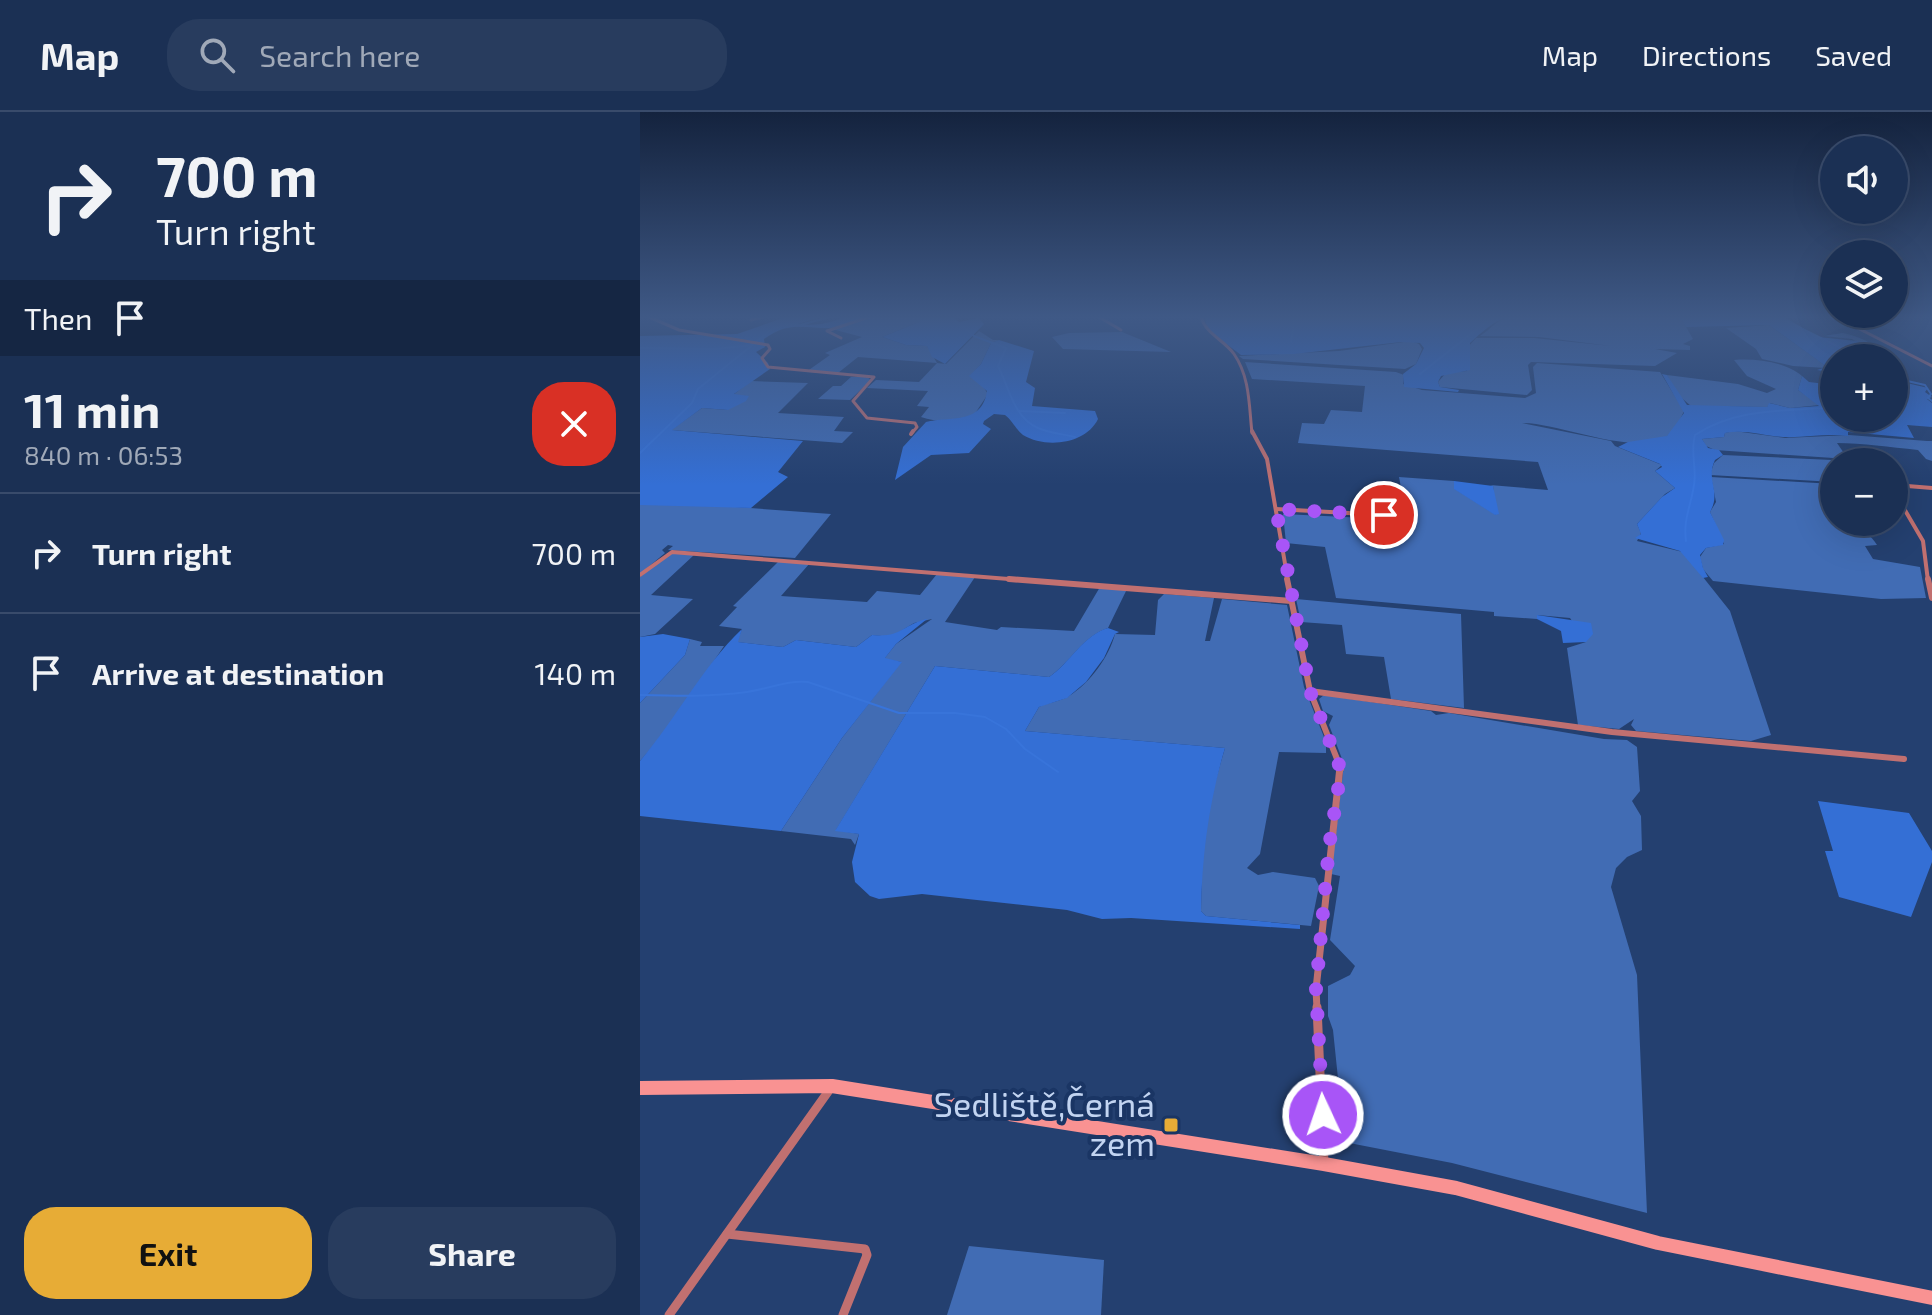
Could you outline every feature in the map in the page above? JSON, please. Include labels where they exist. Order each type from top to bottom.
[{"type":"main road","points":[[640,1088],[832,1086],[1324,1164],[1456,1188],[1658,1243],[1932,1298]]},
{"type":"street","points":[[833,373],[874,377],[853,401],[867,418],[915,423],[917,427],[911,434]]},
{"type":"street","points":[[1245,373],[1252,434],[1267,459],[1310,691],[1341,770],[1329,847],[1316,989],[1324,1164]]},
{"type":"street","points":[[1932,488],[1895,485],[1897,499],[1922,538],[1932,598]]},
{"type":"street","points":[[1276,509],[1384,515]]},
{"type":"street","points":[[640,575],[672,552],[1291,601]]},
{"type":"street","points":[[1310,691],[1612,732],[1904,759]]},
{"type":"street","points":[[669,1315],[832,1086]]},
{"type":"street","points":[[727,1234],[865,1249],[867,1255],[843,1315]]},
{"type":"shaded area","points":[[640,373],[764,373],[734,394],[749,396],[746,401],[728,410],[702,408],[672,430],[803,441],[778,472],[788,477],[751,508],[640,505]]},
{"type":"shaded area","points":[[927,373],[973,373],[970,376],[981,383],[988,394],[974,415],[948,421],[921,417],[929,407],[917,406],[928,391],[867,388],[876,380],[919,382]]},
{"type":"shaded area","points":[[972,373],[1028,373],[1026,382],[1035,388],[1032,406],[1095,411],[1098,419],[1075,439],[1054,443],[1023,435],[1005,415],[994,414],[983,424],[991,429],[969,453],[931,455],[895,480],[903,447],[926,422],[964,417],[979,409],[984,402],[987,391],[969,376]]},
{"type":"shaded area","points":[[1250,373],[1399,373],[1404,375],[1403,384],[1422,390],[1525,398],[1536,393],[1534,373],[1661,373],[1684,411],[1666,437],[1634,443],[1522,423],[1611,441],[1615,446],[1662,465],[1655,471],[1675,488],[1665,494],[1637,524],[1641,533],[1637,541],[1683,552],[1730,611],[1771,735],[1751,741],[1636,731],[1631,725],[1634,719],[1619,729],[1578,725],[1567,648],[1586,642],[1570,618],[1494,616],[1494,612],[1336,598],[1325,547],[1286,543],[1283,514],[1407,520],[1399,477],[1454,481],[1455,489],[1496,515],[1493,486],[1490,485],[1548,490],[1538,462],[1298,443],[1302,423],[1324,424],[1331,410],[1362,412],[1365,386],[1252,379]]},
{"type":"shaded area","points":[[1446,373],[1529,373],[1532,390],[1527,395],[1440,387],[1438,382]]},
{"type":"shaded area","points":[[1455,373],[1441,376],[1438,382],[1440,387],[1459,390],[1404,387],[1403,374]]},
{"type":"shaded area","points":[[1745,373],[1798,373],[1802,376],[1798,390],[1820,405],[1790,408],[1770,403],[1767,407],[1691,406],[1677,394],[1667,375],[1738,384],[1767,393],[1776,389]]},
{"type":"shaded area","points":[[1662,374],[1667,375],[1687,405],[1767,407],[1769,403],[1790,408],[1819,406],[1798,390],[1802,376],[1809,382],[1820,383],[1820,432],[1848,432],[1848,436],[1783,437],[1740,432],[1702,439],[1708,448],[1719,450],[1723,455],[1715,460],[1712,467],[1714,498],[1710,512],[1724,540],[1723,545],[1706,548],[1700,555],[1708,577],[1703,578],[1680,551],[1635,538],[1641,534],[1637,524],[1662,497],[1675,488],[1655,471],[1662,467],[1660,464],[1618,447],[1628,442],[1667,436],[1684,413]]},
{"type":"shaded area","points":[[851,377],[871,380],[850,400],[818,399],[833,386],[841,386]]},
{"type":"shaded area","points":[[751,381],[808,383],[778,413],[844,417],[834,431],[853,432],[842,443],[671,430],[702,408],[728,410],[733,395]]},
{"type":"shaded area","points":[[1908,383],[1928,388],[1925,392],[1932,397],[1927,399],[1932,403],[1932,427],[1908,425]]},
{"type":"shaded area","points":[[1908,427],[1914,438],[1848,432],[1908,432]]},
{"type":"shaded area","points":[[1734,431],[1785,438],[1849,435],[1932,441],[1932,461],[1918,450],[1908,448],[1837,443],[1840,448],[1820,448],[1820,457],[1715,450],[1706,446],[1702,439],[1724,437],[1725,433]]},
{"type":"shaded area","points":[[1723,455],[1820,459],[1820,481],[1710,475],[1714,463]]},
{"type":"shaded area","points":[[1711,477],[1820,483],[1820,536],[1870,536],[1877,545],[1865,546],[1873,559],[1920,567],[1926,598],[1881,599],[1713,581],[1703,569],[1700,557],[1706,548],[1724,544],[1710,512],[1716,502]]},
{"type":"shaded area","points":[[1454,481],[1493,486],[1499,514],[1495,515],[1454,489]]},
{"type":"shaded area","points":[[694,504],[831,514],[795,558],[668,550],[673,546],[668,545],[662,550],[665,553],[640,574],[640,505]]},
{"type":"shaded area","points":[[670,553],[694,555],[651,595],[693,599],[655,634],[640,637],[640,577]]},
{"type":"shaded area","points":[[779,561],[810,563],[781,596],[867,602],[877,591],[920,595],[937,574],[975,577],[945,622],[997,630],[1001,627],[1074,631],[1100,587],[1127,589],[1108,628],[1091,637],[1049,677],[935,666],[836,830],[859,834],[855,845],[851,839],[781,831],[842,738],[901,662],[884,659],[896,644],[932,619],[914,623],[891,637],[872,635],[856,647],[796,640],[783,647],[737,642],[742,629],[719,626],[737,607],[733,606]]},
{"type":"shaded area","points":[[1164,594],[1214,598],[1205,641],[1210,641],[1222,599],[1287,605],[1304,687],[1326,742],[1326,753],[1279,752],[1260,854],[1247,868],[1258,875],[1273,872],[1315,878],[1319,886],[1311,926],[1206,916],[1201,911],[1202,862],[1210,800],[1225,748],[1025,731],[1039,707],[1069,696],[1091,677],[1108,652],[1115,634],[1155,635],[1158,600]]},
{"type":"shaded area","points":[[1296,599],[1461,614],[1464,708],[1391,699],[1384,657],[1346,654],[1342,625],[1301,622]]},
{"type":"shaded area","points":[[1537,615],[1591,623],[1593,634],[1586,642],[1563,643],[1561,631],[1537,619]]},
{"type":"shaded area","points":[[927,619],[896,644],[885,658],[902,662],[842,738],[781,831],[640,816],[640,761],[714,660],[742,629],[738,642],[783,647],[796,640],[856,647],[872,635],[896,633]]},
{"type":"shaded area","points":[[1108,628],[1119,632],[1086,682],[1067,698],[1039,707],[1025,731],[1225,748],[1207,828],[1201,911],[1206,916],[1300,925],[1300,929],[1131,918],[1102,919],[1067,910],[922,894],[879,899],[870,896],[855,882],[852,862],[859,834],[835,831],[935,666],[1049,677],[1091,637]]},
{"type":"shaded area","points":[[663,634],[690,639],[685,655],[640,703],[640,637]]},
{"type":"shaded area","points":[[690,639],[702,642],[700,646],[724,646],[668,729],[640,761],[640,703],[685,655]]},
{"type":"shaded area","points":[[1324,695],[1431,711],[1436,715],[1449,713],[1604,739],[1627,740],[1637,747],[1640,791],[1632,801],[1641,816],[1642,850],[1627,857],[1616,868],[1611,887],[1637,975],[1647,1213],[1452,1163],[1339,1141],[1343,1127],[1333,1030],[1328,1016],[1328,986],[1350,975],[1355,966],[1330,940],[1340,876],[1331,874],[1344,764],[1329,725],[1333,716],[1323,711],[1319,699]]},
{"type":"shaded area","points":[[1818,801],[1909,813],[1932,851],[1932,862],[1911,917],[1839,897],[1825,851],[1833,851]]},
{"type":"shaded area","points":[[969,1246],[1104,1260],[1101,1315],[947,1315]]},
{"type":"waterway","points":[[640,453],[692,403],[698,389],[718,373]]},
{"type":"waterway","points":[[1001,373],[1023,417],[1042,430],[1075,437]]},
{"type":"waterway","points":[[1908,381],[1925,385],[1931,394],[1928,398],[1932,401]]},
{"type":"waterway","points":[[1686,541],[1686,519],[1695,479],[1695,435],[1710,426],[1741,416],[1820,408]]},
{"type":"waterway","points":[[1019,411],[1065,413]]},
{"type":"waterway","points":[[640,695],[720,695],[808,682],[899,713],[955,713],[985,717],[1006,729],[1025,749],[1058,772]]},
{"type":"place","name":"Sedliště,Černá zem","points":[[1171,1125]]},
{"type":"route","points":[[1323,1115],[1316,989],[1329,847],[1341,770],[1310,691],[1276,509],[1384,515]]}]
